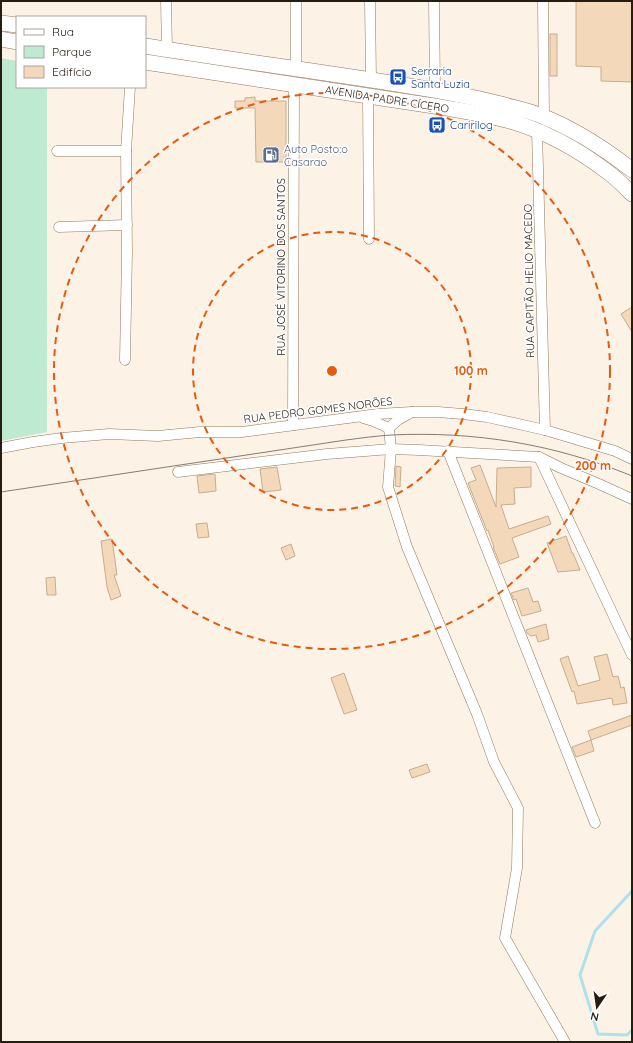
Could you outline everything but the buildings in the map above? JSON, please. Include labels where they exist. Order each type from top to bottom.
[{"type":"highway","points":[[1,23],[16,25]]},
{"type":"highway","points":[[1,40],[16,42]]},
{"type":"highway","name":"AVENIDA PADRE CÍCERO","points":[[146,46],[435,90],[485,100],[544,117],[583,136],[612,154],[632,170]]},
{"type":"highway","name":"AVENIDA PADRE CÍCERO","points":[[146,62],[473,113],[508,121],[537,131],[586,157],[610,174],[632,194]]},
{"type":"street","points":[[166,1],[167,50]]},
{"type":"street","points":[[296,1],[296,69]]},
{"type":"street","points":[[370,1],[371,80]]},
{"type":"street","points":[[434,1],[435,90]]},
{"type":"street","points":[[543,1],[544,117]]},
{"type":"street","name":"RUA JOSÉ VITORINO DOS SANTOS","points":[[293,425],[294,84]]},
{"type":"street","points":[[125,360],[127,225],[126,151],[130,88]]},
{"type":"street","points":[[368,96],[369,239]]},
{"type":"street","name":"RUA CAPITÃO HELIO MACEDO","points":[[537,131],[545,430]]},
{"type":"street","points":[[57,151],[126,151]]},
{"type":"street","points":[[59,227],[127,225]]},
{"type":"street","points":[[389,428],[398,420],[412,412]]},
{"type":"street","name":"RUA PEDRO GOMES NORÕES","points":[[1,448],[70,437],[108,434],[158,436],[200,432],[242,432],[358,418],[378,414],[438,412],[487,417],[545,430],[615,451],[632,459]]},
{"type":"street","points":[[358,418],[373,421],[389,428]]},
{"type":"street","points":[[389,428],[391,449],[388,487],[407,547],[477,714],[494,762],[518,808],[517,868],[505,938],[565,1042]]},
{"type":"street","points":[[178,472],[327,454],[391,449],[448,451],[539,457],[632,499]]},
{"type":"street","points":[[448,451],[595,823]]},
{"type":"street","points":[[539,457],[632,655]]},
{"type":"green space","points":[[1,58],[16,61],[16,88],[47,88],[47,432],[1,441]]},
{"type":"waterway","points":[[632,891],[595,931],[580,975],[598,1034],[627,1035],[632,1030]]},
{"type":"tram line","points":[[1,492],[374,436],[422,434],[453,435],[514,442],[574,456],[632,476]]},
{"type":"place","name":"Serraria Santa Luzia","points":[[398,77]]},
{"type":"place","name":"Caririlog","points":[[437,125]]},
{"type":"place","name":"Auto Posto:o Casarao","points":[[271,155]]}]
